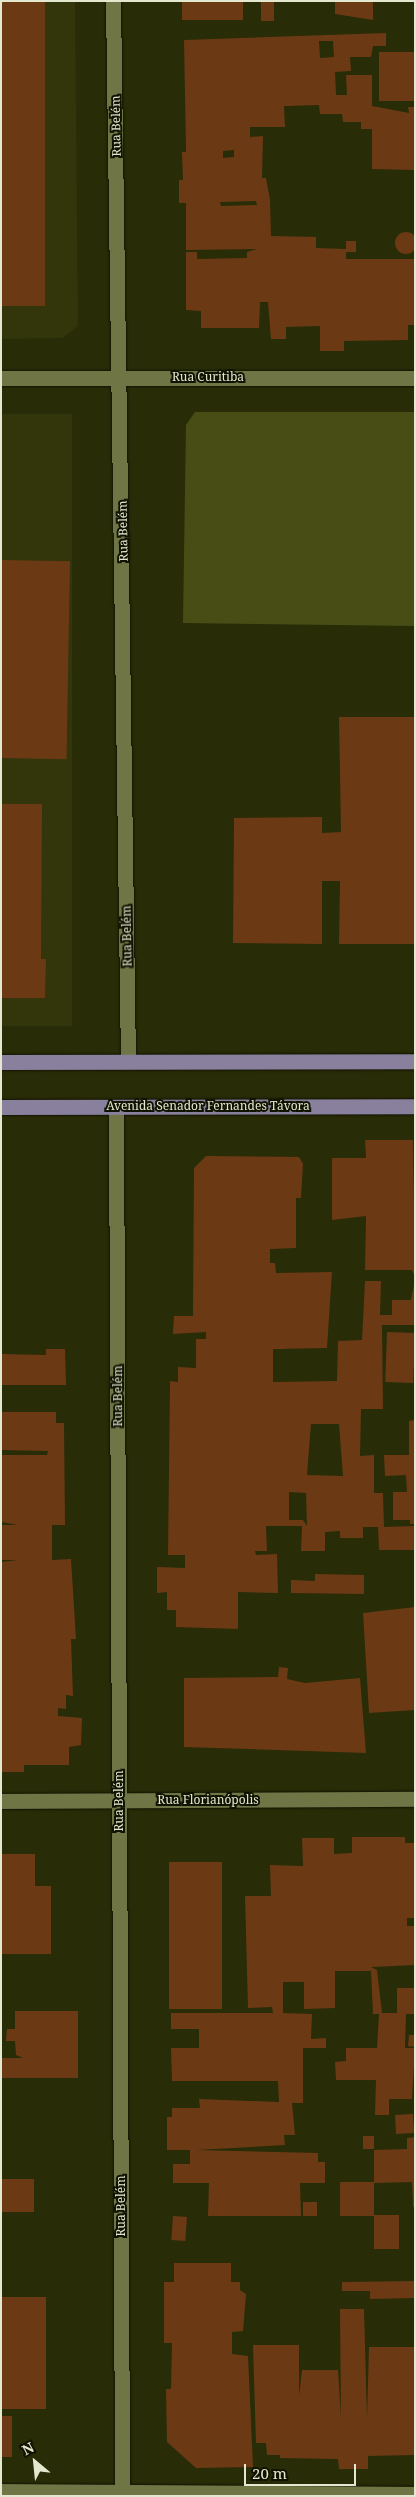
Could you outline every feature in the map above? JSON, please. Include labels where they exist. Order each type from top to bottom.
[{"type":"main road","points":[[1,1062],[415,1061]]},
{"type":"main road","name":"Avenida Senador Fernandes Távora","points":[[1,1107],[415,1106]]},
{"type":"street","name":"Rua Belém","points":[[113,1],[121,377],[128,1061]]},
{"type":"street","name":"Rua Curitiba","points":[[1,378],[415,378]]},
{"type":"street","name":"Rua Belém","points":[[116,1106],[122,2492]]},
{"type":"street","name":"Rua Florianópolis","points":[[1,1801],[415,1799]]},
{"type":"street","points":[[1,2491],[415,2494]]},
{"type":"shaded area","points":[[1,1],[75,1],[78,326],[63,338],[1,339]]},
{"type":"shaded area","points":[[195,412],[415,412],[415,626],[183,623],[186,425]]},
{"type":"shaded area","points":[[1,414],[72,414],[72,1026],[1,1026]]},
{"type":"building","points":[[1,1],[45,1],[45,306],[1,306]]},
{"type":"building","points":[[182,1],[243,1],[243,20],[182,20]]},
{"type":"building","points":[[261,1],[274,1],[274,21],[261,21]]},
{"type":"building","points":[[335,1],[373,1],[373,20],[335,14]]},
{"type":"building","points":[[386,33],[386,46],[373,46],[371,57],[350,57],[351,71],[335,72],[336,95],[347,95],[346,75],[372,75],[372,106],[409,113],[408,107],[415,107],[415,170],[372,169],[372,129],[361,129],[361,122],[343,122],[342,114],[320,114],[319,105],[284,106],[285,127],[250,127],[250,137],[263,136],[262,178],[266,178],[270,200],[271,236],[316,237],[316,248],[346,249],[346,241],[356,241],[356,252],[346,252],[346,259],[415,259],[415,325],[408,325],[408,340],[344,341],[344,351],[320,351],[320,326],[286,327],[286,339],[271,339],[268,302],[260,302],[259,328],[201,328],[201,311],[186,310],[186,252],[197,252],[197,259],[247,258],[247,252],[257,249],[186,250],[186,203],[179,203],[179,180],[183,180],[182,152],[186,152],[184,40]],"holes":[[[319,41],[333,41],[334,57],[320,58]],[[234,150],[234,157],[223,158],[223,151]],[[256,201],[257,205],[221,206],[220,202]]]},
{"type":"building","points":[[379,52],[415,52],[415,101],[379,101]]},
{"type":"building","points":[[406,232],[416,239],[417,243],[410,253],[406,254],[396,247],[395,243],[402,233]]},
{"type":"building","points":[[1,560],[70,561],[67,759],[1,758]]},
{"type":"building","points":[[339,717],[415,717],[415,944],[339,944],[340,881],[322,881],[322,944],[233,943],[234,818],[322,817],[322,833],[341,832]]},
{"type":"building","points":[[1,804],[42,804],[41,959],[46,959],[45,998],[1,998]]},
{"type":"building","points":[[365,1140],[413,1140],[415,1277],[412,1270],[365,1270],[366,1216],[332,1220],[332,1158],[366,1158]]},
{"type":"building","points":[[206,1156],[299,1157],[303,1164],[301,1198],[296,1198],[296,1248],[270,1249],[270,1263],[275,1263],[276,1273],[332,1272],[327,1348],[273,1349],[273,1382],[337,1381],[338,1341],[362,1340],[365,1281],[381,1281],[380,1315],[392,1315],[392,1300],[411,1300],[415,1280],[415,1325],[382,1325],[383,1409],[361,1409],[360,1456],[374,1455],[374,1493],[383,1493],[384,1527],[415,1526],[415,1550],[379,1550],[378,1527],[363,1527],[363,1538],[340,1538],[340,1531],[325,1532],[325,1551],[301,1551],[302,1526],[266,1526],[267,1551],[255,1551],[256,1555],[277,1554],[278,1593],[238,1592],[238,1629],[176,1627],[176,1610],[167,1610],[167,1592],[157,1593],[157,1567],[185,1568],[185,1555],[168,1555],[170,1381],[178,1382],[178,1367],[196,1368],[196,1339],[206,1339],[206,1332],[173,1334],[174,1316],[193,1316],[194,1168]],"holes":[[[311,1424],[339,1424],[343,1476],[307,1475]],[[289,1492],[306,1493],[307,1526],[303,1520],[289,1520]]]},
{"type":"building","points":[[387,1332],[415,1333],[413,1383],[385,1382]]},
{"type":"building","points":[[46,1349],[65,1349],[66,1385],[1,1385],[1,1354],[46,1355]]},
{"type":"building","points":[[1,1412],[56,1412],[56,1423],[64,1423],[65,1525],[52,1525],[52,1560],[71,1559],[76,1639],[71,1639],[73,1696],[66,1695],[66,1709],[58,1708],[58,1716],[82,1718],[81,1745],[69,1747],[69,1765],[24,1765],[24,1772],[2,1772],[1,1562],[18,1560],[1,1560],[1,1525],[18,1525],[1,1522],[1,1455],[47,1455],[48,1451],[1,1450]]},
{"type":"building","points":[[415,1420],[415,1524],[410,1524],[410,1520],[393,1520],[393,1492],[407,1492],[406,1475],[385,1476],[384,1455],[409,1455],[409,1421]]},
{"type":"building","points":[[315,1574],[364,1575],[364,1594],[291,1593],[291,1580],[315,1581]]},
{"type":"building","points":[[415,1607],[415,1710],[369,1713],[363,1613]]},
{"type":"building","points":[[279,1667],[288,1668],[287,1679],[305,1683],[360,1678],[366,1753],[184,1747],[184,1678],[278,1677]]},
{"type":"building","points":[[352,1837],[405,1837],[405,1843],[415,1843],[415,1918],[407,1918],[407,1926],[415,1926],[415,1965],[371,1967],[377,1970],[382,2013],[397,2013],[397,1988],[415,1988],[415,2014],[406,2014],[405,2048],[415,2048],[412,2099],[389,2099],[389,2115],[375,2115],[376,2080],[336,2080],[335,2062],[346,2061],[346,2048],[377,2048],[379,2014],[373,2014],[371,1971],[335,1971],[335,2008],[304,2009],[304,1982],[283,1982],[283,2013],[312,2014],[311,2039],[326,2038],[326,2048],[303,2048],[303,2103],[292,2103],[295,2135],[284,2135],[285,2145],[196,2150],[318,2153],[318,2162],[325,2162],[325,2183],[300,2183],[301,2216],[208,2216],[209,2183],[173,2183],[173,2164],[190,2164],[190,2150],[167,2150],[167,2117],[172,2117],[172,2108],[200,2108],[199,2099],[279,2102],[278,2081],[172,2081],[171,2048],[199,2048],[199,2029],[171,2029],[171,2013],[273,2013],[272,2007],[248,2008],[245,1896],[271,1896],[270,1865],[303,1866],[302,1838],[334,1838],[334,1854],[352,1853]]},
{"type":"building","points":[[1,1854],[35,1854],[35,1886],[51,1886],[51,1954],[1,1954]]},
{"type":"building","points":[[169,1862],[222,1862],[222,2009],[169,2009]]},
{"type":"building","points":[[15,2011],[78,2011],[78,2078],[1,2078],[1,2058],[23,2058],[16,2055],[15,2041],[6,2041],[7,2029],[15,2029]]},
{"type":"building","points":[[409,2035],[415,2035],[415,2047],[408,2046]]},
{"type":"building","points":[[413,2114],[414,2133],[396,2134],[395,2115]]},
{"type":"building","points":[[363,2136],[374,2136],[374,2149],[363,2149]]},
{"type":"building","points":[[415,2137],[415,2207],[413,2207],[412,2182],[374,2183],[374,2150],[407,2149],[407,2138]]},
{"type":"building","points":[[1,2179],[34,2179],[34,2212],[1,2212]]},
{"type":"building","points":[[340,2182],[374,2182],[374,2216],[340,2216]]},
{"type":"building","points":[[303,2202],[317,2202],[317,2216],[303,2216]]},
{"type":"building","points":[[374,2215],[399,2215],[399,2249],[374,2249]]},
{"type":"building","points":[[173,2216],[187,2217],[185,2241],[171,2240]]},
{"type":"building","points":[[174,2263],[231,2263],[231,2282],[240,2282],[240,2290],[246,2294],[243,2331],[232,2332],[232,2354],[248,2356],[253,2467],[196,2468],[167,2442],[166,2389],[171,2389],[172,2343],[164,2343],[164,2282],[174,2282]]},
{"type":"building","points":[[415,2281],[415,2298],[370,2299],[370,2291],[342,2291],[342,2282]]},
{"type":"building","points":[[1,2297],[46,2297],[46,2409],[1,2409]]},
{"type":"building","points":[[340,2309],[364,2309],[367,2418],[369,2347],[415,2347],[415,2455],[368,2456],[368,2469],[339,2469],[338,2459],[280,2458],[280,2455],[267,2455],[266,2443],[256,2443],[253,2345],[299,2345],[299,2396],[302,2370],[338,2370],[341,2418]]},
{"type":"building","points":[[1,2416],[12,2416],[12,2457],[1,2457]]}]
